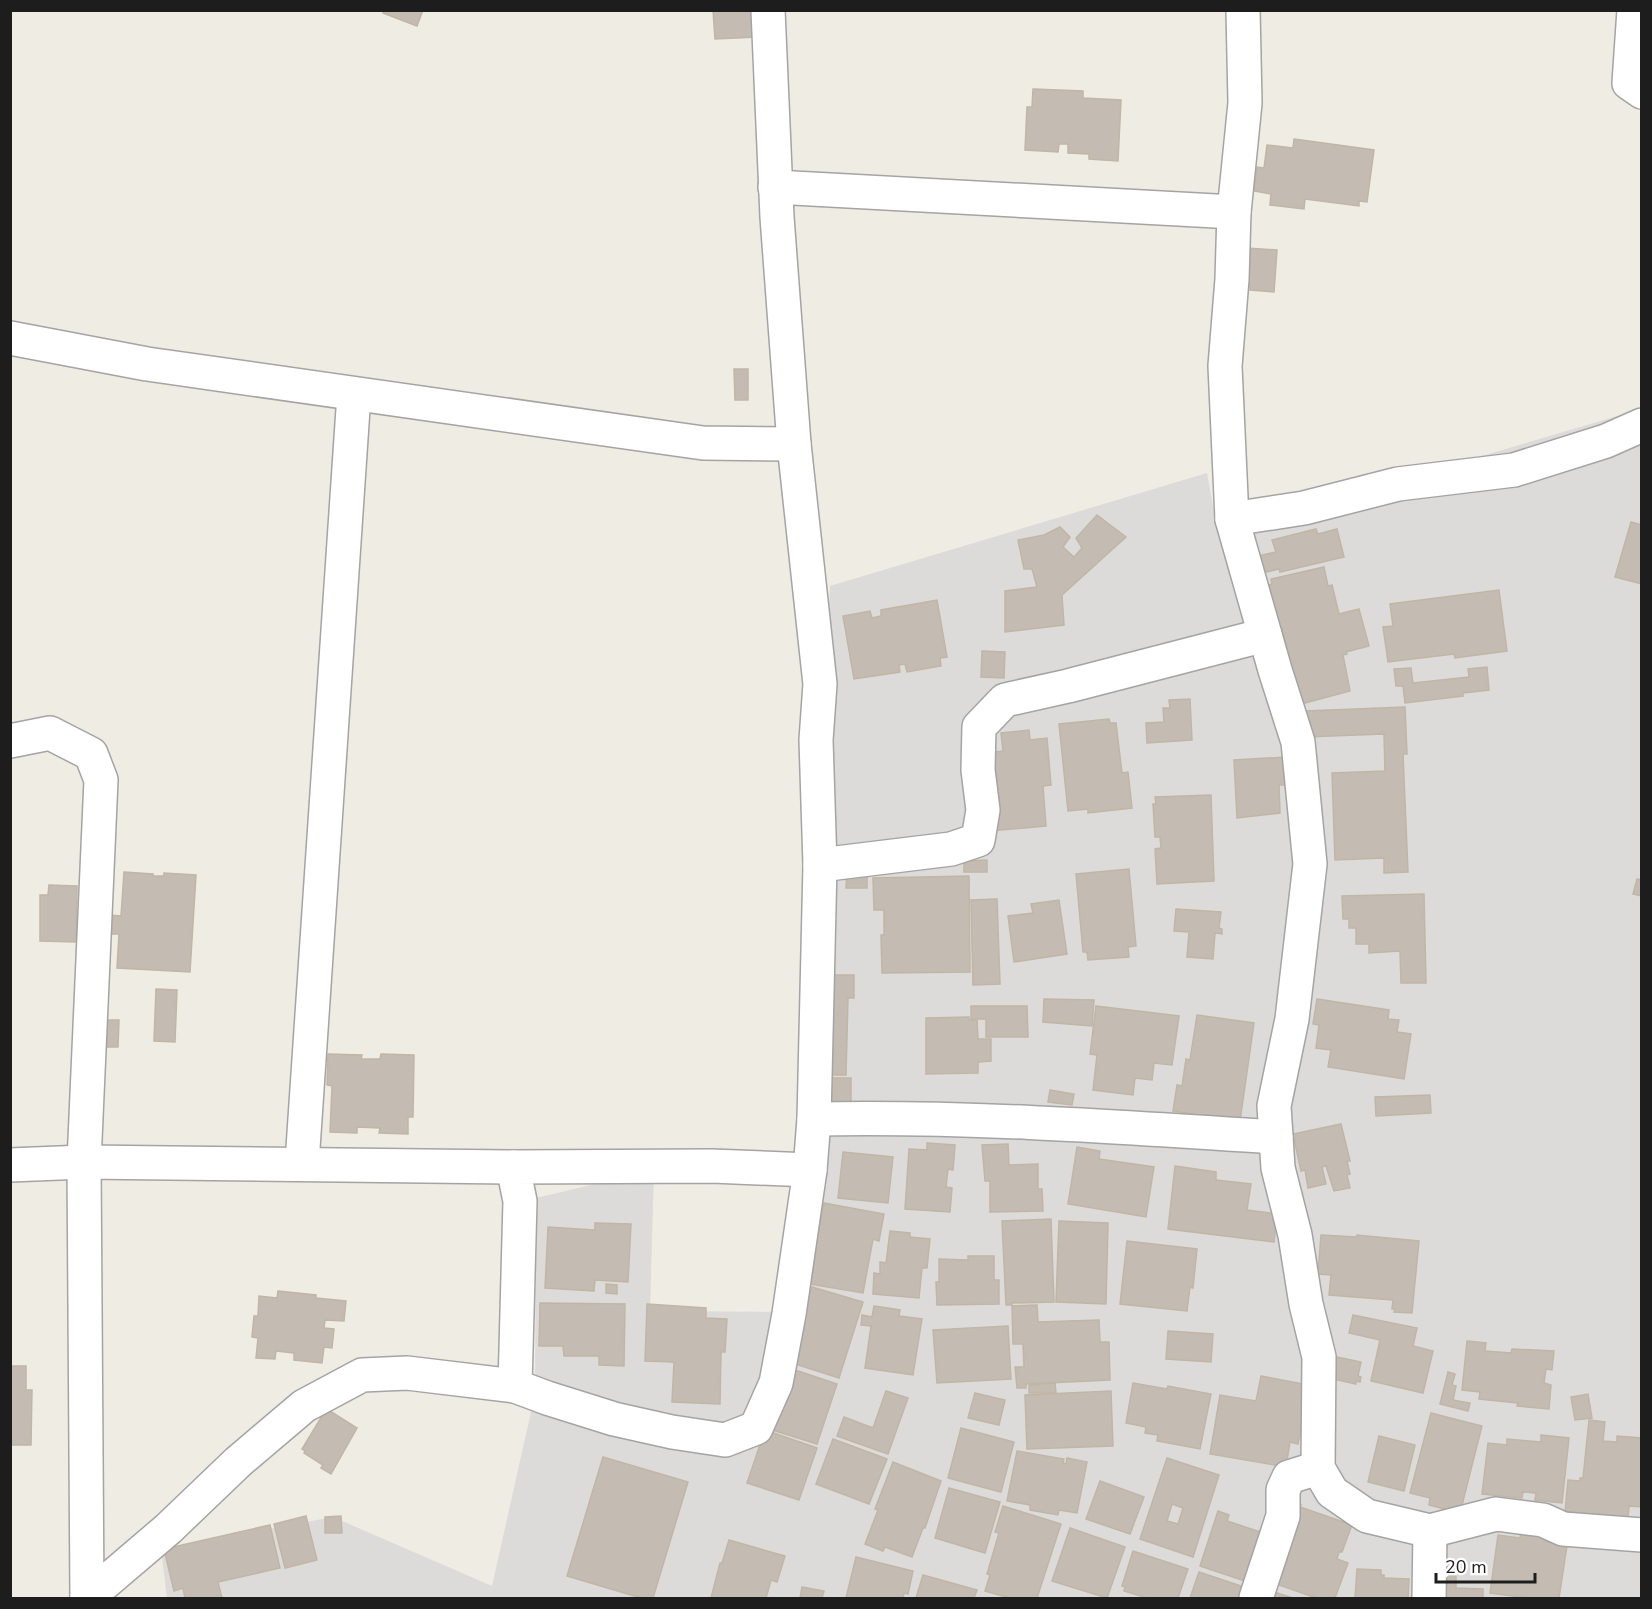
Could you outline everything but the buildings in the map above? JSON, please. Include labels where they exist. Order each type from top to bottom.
[{"type":"street","points":[[87,1599],[168,1529],[238,1462],[304,1406],[362,1375],[407,1373],[515,1386],[614,1419],[672,1432],[725,1440],[756,1428],[776,1383],[789,1314],[810,1170],[814,1119],[820,865],[816,740],[820,684],[794,444],[775,187],[768,10]]},
{"type":"street","points":[[1243,10],[1245,103],[1234,212],[1232,279],[1225,366],[1232,519],[1298,742],[1310,864],[1292,1019],[1274,1106],[1278,1168],[1295,1235],[1306,1304],[1319,1357],[1318,1468],[1332,1492],[1367,1516],[1430,1531],[1496,1514],[1544,1520],[1563,1529],[1641,1535]]},
{"type":"street","points":[[1634,10],[1629,83],[1641,92]]},
{"type":"street","points":[[775,187],[1234,212]]},
{"type":"street","points":[[10,338],[147,364],[703,443],[794,444]]},
{"type":"street","points":[[302,1163],[354,394]]},
{"type":"street","points":[[1232,519],[1304,508],[1398,484],[1514,470],[1606,441],[1641,425]]},
{"type":"street","points":[[820,865],[951,849],[978,840],[983,810],[978,770],[979,727],[1005,700],[1265,635]]},
{"type":"street","points":[[10,741],[50,733],[91,753],[101,780],[84,1162],[87,1599]]},
{"type":"street","points":[[814,1119],[888,1118],[1063,1124],[1276,1137]]},
{"type":"street","points":[[10,1165],[84,1162],[302,1163],[513,1167],[712,1166],[810,1170]]},
{"type":"street","points":[[513,1167],[520,1201],[515,1386]]},
{"type":"street","points":[[1256,1599],[1283,1516],[1283,1490],[1289,1477],[1318,1468]]},
{"type":"street","points":[[1429,1599],[1430,1531]]},
{"type":"shaded area","points":[[1641,409],[1641,1598],[167,1598],[161,1549],[333,1517],[492,1586],[535,1394],[536,1198],[654,1170],[650,1311],[787,1312],[806,1176],[830,586],[1207,473],[1218,534]]}]
